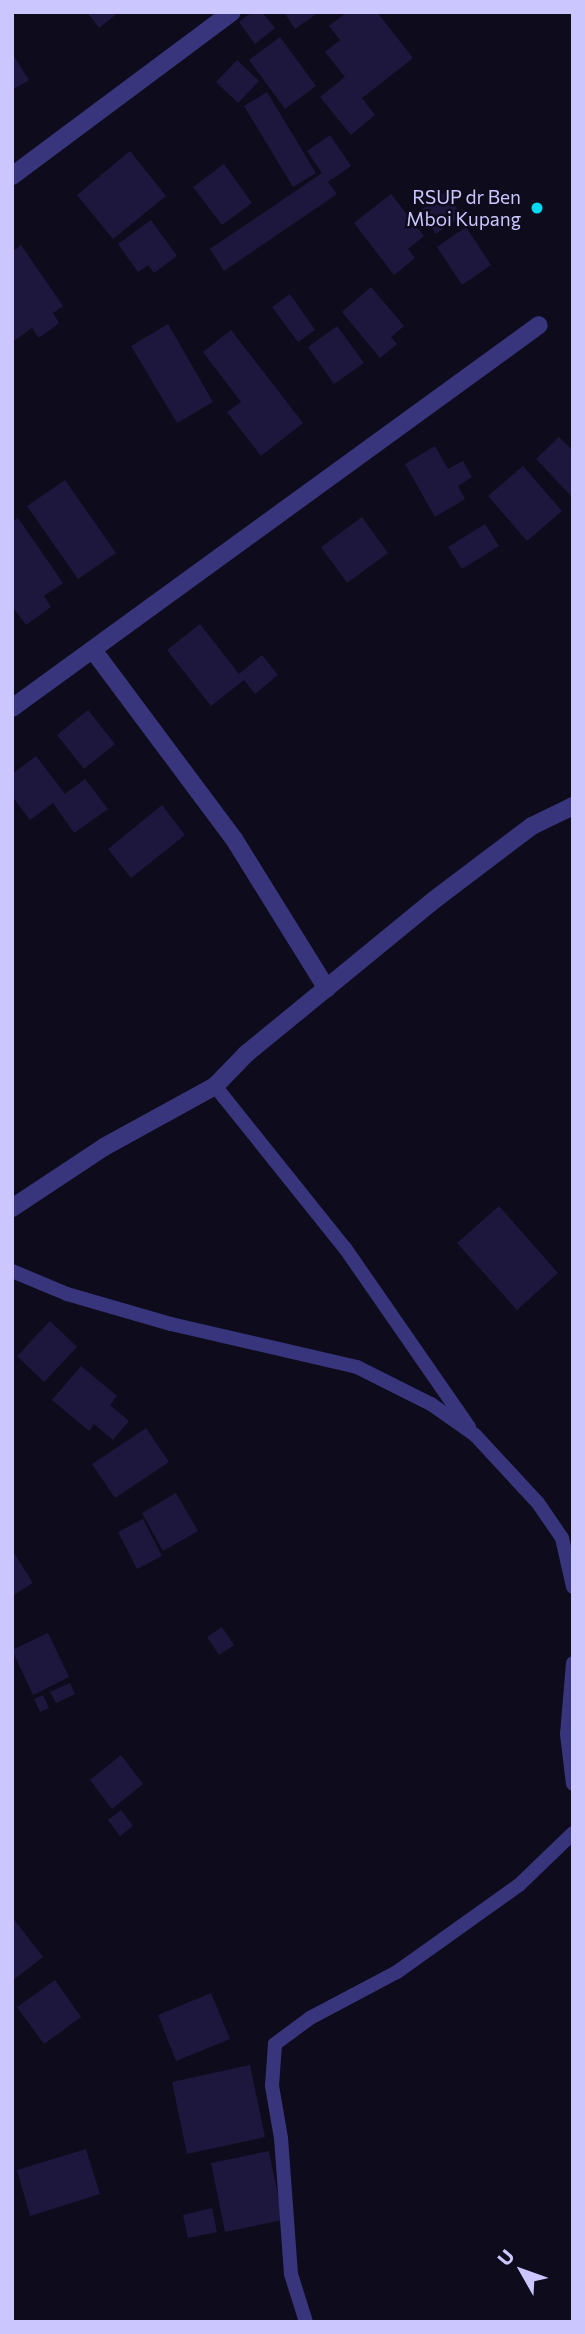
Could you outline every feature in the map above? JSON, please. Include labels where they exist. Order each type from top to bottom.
[{"type":"street","points":[[12,176],[232,12]]},
{"type":"street","points":[[12,709],[539,325]]},
{"type":"street","points":[[93,650],[117,677],[234,839],[327,989]]},
{"type":"street","points":[[12,1208],[104,1147],[215,1086],[246,1054],[532,826],[573,806]]},
{"type":"lane","points":[[215,1086],[345,1248],[475,1435],[538,1503],[562,1538],[573,1587]]},
{"type":"lane","points":[[12,1271],[67,1294],[171,1324],[357,1367],[431,1404],[475,1435]]},
{"type":"lane","points":[[573,1663],[568,1734],[573,1784]]},
{"type":"lane","points":[[306,2322],[291,2274],[290,2221],[272,2086],[275,2044],[310,2018],[397,1972],[519,1885],[573,1833]]},
{"type":"building","points":[[87,12],[119,12],[99,28]]},
{"type":"building","points":[[252,12],[262,12],[275,28],[255,44],[239,22]]},
{"type":"building","points":[[284,12],[313,12],[315,15],[295,29]]},
{"type":"building","points":[[347,12],[377,12],[413,58],[362,98],[375,115],[351,135],[320,97],[345,77],[325,52],[340,40],[329,26]]},
{"type":"building","points":[[280,37],[316,86],[285,109],[249,60]]},
{"type":"building","points":[[12,53],[29,80],[12,90]]},
{"type":"building","points":[[237,60],[259,81],[238,103],[216,82]]},
{"type":"building","points":[[267,92],[316,173],[293,187],[244,106]]},
{"type":"building","points":[[330,135],[351,166],[328,182],[337,194],[224,271],[210,249],[322,173],[307,151]]},
{"type":"building","points":[[130,151],[166,196],[113,239],[77,195]]},
{"type":"building","points":[[224,164],[252,203],[222,225],[193,187]]},
{"type":"building","points":[[446,192],[462,215],[436,234],[419,211]]},
{"type":"building","points":[[391,194],[424,236],[408,249],[415,258],[394,275],[354,223]]},
{"type":"building","points":[[151,220],[177,256],[154,273],[148,265],[138,272],[118,244]]},
{"type":"building","points":[[466,227],[491,265],[462,285],[437,247]]},
{"type":"building","points":[[21,245],[63,306],[53,313],[59,323],[39,338],[32,328],[12,342],[12,252]]},
{"type":"building","points":[[371,287],[404,326],[391,337],[397,344],[380,358],[342,312]]},
{"type":"building","points":[[290,294],[315,330],[298,342],[272,307]]},
{"type":"building","points":[[168,324],[213,402],[177,423],[131,346]]},
{"type":"building","points":[[337,326],[364,363],[334,384],[308,347]]},
{"type":"building","points":[[231,330],[303,423],[261,456],[227,412],[241,402],[203,352]]},
{"type":"building","points":[[559,437],[573,451],[573,498],[536,459]]},
{"type":"building","points":[[435,446],[448,469],[463,461],[472,477],[458,486],[465,499],[435,517],[405,464]]},
{"type":"building","points":[[523,466],[562,511],[527,541],[488,496]]},
{"type":"building","points":[[65,480],[116,553],[78,579],[27,506]]},
{"type":"building","points":[[362,517],[388,553],[347,583],[321,547]]},
{"type":"building","points":[[18,518],[63,583],[44,596],[51,607],[26,625],[12,606],[12,522]]},
{"type":"building","points":[[485,524],[499,546],[462,569],[448,547]]},
{"type":"building","points":[[200,624],[239,674],[262,655],[278,675],[255,694],[244,680],[211,706],[167,650]]},
{"type":"building","points":[[88,710],[115,744],[84,769],[57,735]]},
{"type":"building","points":[[36,756],[65,794],[85,779],[108,809],[74,833],[53,803],[30,820],[12,796],[12,774]]},
{"type":"building","points":[[162,805],[185,835],[131,878],[108,849]]},
{"type":"building","points":[[499,1206],[558,1273],[517,1310],[457,1243]]},
{"type":"building","points":[[50,1321],[77,1347],[44,1382],[17,1356]]},
{"type":"building","points":[[81,1366],[117,1396],[110,1405],[129,1421],[113,1440],[94,1424],[89,1431],[52,1400]]},
{"type":"building","points":[[146,1428],[169,1462],[115,1498],[92,1464]]},
{"type":"building","points":[[176,1493],[198,1531],[163,1551],[142,1513]]},
{"type":"building","points":[[143,1519],[162,1556],[137,1569],[118,1532]]},
{"type":"building","points":[[14,1553],[33,1583],[12,1596],[12,1555]]},
{"type":"building","points":[[222,1627],[234,1645],[219,1655],[207,1637]]},
{"type":"building","points":[[48,1633],[69,1677],[33,1695],[12,1650]]},
{"type":"building","points":[[70,1683],[75,1694],[56,1703],[50,1692]]},
{"type":"building","points":[[43,1695],[49,1708],[40,1712],[34,1699]]},
{"type":"building","points":[[121,1755],[143,1784],[112,1809],[90,1780]]},
{"type":"building","points":[[121,1810],[133,1826],[120,1836],[108,1820]]},
{"type":"building","points":[[12,1917],[43,1957],[12,1981]]},
{"type":"building","points":[[55,1980],[81,2017],[44,2044],[17,2007]]},
{"type":"building","points":[[211,1993],[230,2039],[176,2061],[158,2015]]},
{"type":"building","points":[[250,2065],[265,2137],[187,2154],[172,2082]]},
{"type":"building","points":[[86,2149],[100,2194],[30,2216],[17,2170]]},
{"type":"building","points":[[269,2151],[283,2220],[225,2232],[211,2163]]},
{"type":"building","points":[[212,2208],[217,2232],[188,2238],[183,2215]]},
{"type":"place","name":"RSUP dr Ben Mboi Kupang","points":[[537,208]]}]
